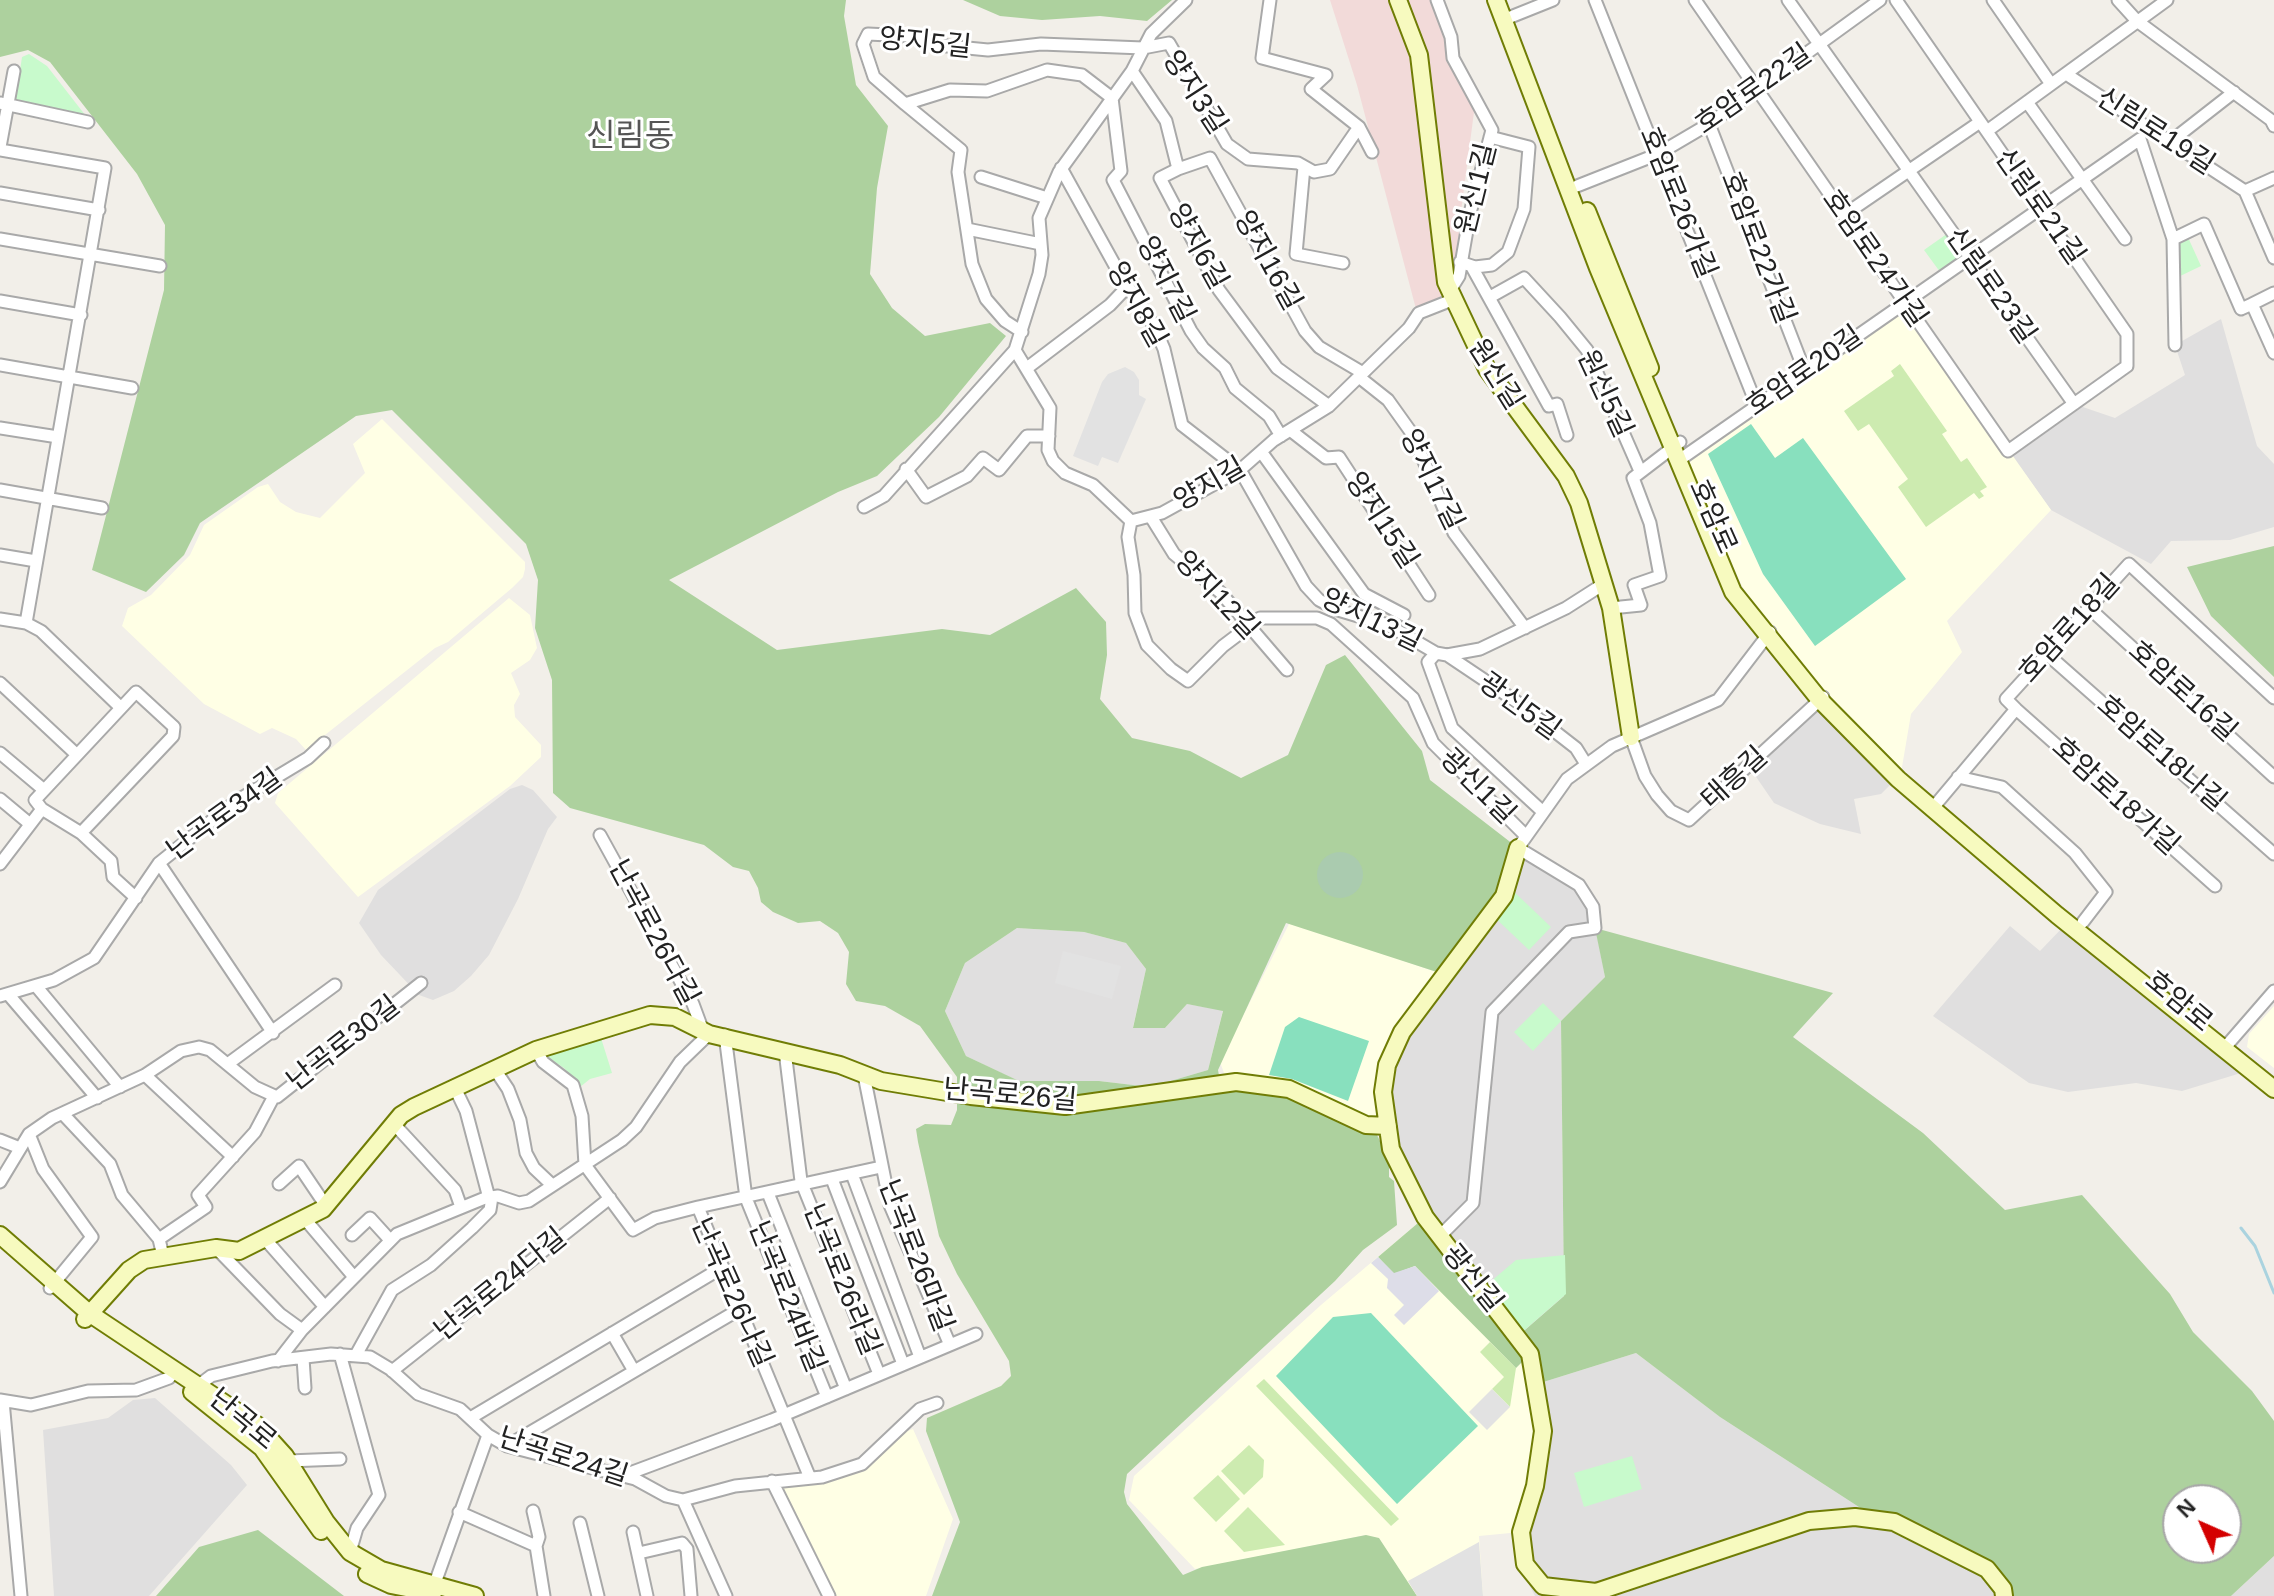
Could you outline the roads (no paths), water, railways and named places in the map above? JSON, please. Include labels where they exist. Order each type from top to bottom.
[{"type":"street","points":[[864,507],[884,496],[906,469],[942,435],[1015,350],[1039,274],[1039,218],[1061,168],[1132,71],[1151,34],[1186,0]]},
{"type":"street","points":[[1270,0],[1262,58],[1326,75],[1311,89],[1359,127],[1372,152]]},
{"type":"street","name":"원신길","points":[[1398,0],[1419,55],[1451,296],[1487,369],[1566,476],[1579,503],[1611,608],[1631,737]]},
{"type":"street","name":"원신1길","points":[[1437,0],[1451,37],[1453,58],[1492,130],[1466,265],[1451,296]]},
{"type":"street","points":[[1496,0],[1679,449]]},
{"type":"street","name":"호암로","points":[[1502,0],[1679,449],[1742,586],[1768,634],[1822,698],[1901,773],[2039,890],[2083,922],[2274,1079]]},
{"type":"street","points":[[1508,18],[1553,0]]},
{"type":"street","name":"호암로26가길","points":[[1595,0],[1757,406]]},
{"type":"street","name":"호암로24가길","points":[[1695,0],[2008,451],[2074,404]]},
{"type":"street","name":"신림로23길","points":[[1788,0],[2074,404]]},
{"type":"street","name":"호암로22길","points":[[1577,186],[1658,154],[1709,124],[1880,0]]},
{"type":"street","name":"신림로21길","points":[[1896,0],[2127,334],[2127,366],[2074,404]]},
{"type":"street","points":[[1993,0],[2051,84]]},
{"type":"street","points":[[2118,0],[2137,21],[2271,120],[2274,126]]},
{"type":"street","points":[[1844,215],[1908,168],[2027,102],[2167,0]]},
{"type":"street","name":"양지5길","points":[[1112,98],[1082,75],[1047,70],[987,91],[950,90],[905,104],[874,77],[863,44],[868,34],[909,36],[947,46],[988,50],[1041,44],[1143,48]]},
{"type":"street","name":"양지3길","points":[[1143,48],[1169,43],[1227,144],[1248,159],[1264,158],[1314,172],[1330,169],[1359,127]]},
{"type":"street","points":[[14,71],[5,104],[0,148],[105,168],[26,623]]},
{"type":"street","name":"양지6길","points":[[1132,71],[1166,121],[1178,169],[1160,178],[1219,290],[1277,368],[1329,406]]},
{"type":"street","name":"신림로19길","points":[[2066,74],[2245,191]]},
{"type":"street","points":[[2170,142],[2234,92]]},
{"type":"street","name":"양지7길","points":[[1112,98],[1121,171],[1113,180],[1191,331],[1203,348],[1225,368],[1235,388],[1286,433]]},
{"type":"street","points":[[2027,102],[2125,239]]},
{"type":"street","points":[[5,104],[88,122]]},
{"type":"street","points":[[905,104],[961,150],[958,172],[972,264],[986,299],[1005,321],[1022,332]]},
{"type":"street","name":"호암로22가길","points":[[1709,124],[1805,372]]},
{"type":"street","name":"호암로20길","points":[[1640,471],[1757,406],[2152,130]]},
{"type":"street","points":[[1466,265],[1492,265],[1508,252],[1524,209],[1529,147],[1490,137]]},
{"type":"street","points":[[2140,139],[2173,239],[2175,345]]},
{"type":"street","name":"양지16길","points":[[1178,169],[1210,158],[1305,331],[1319,347],[1361,375]]},
{"type":"street","points":[[1304,167],[1296,254],[1343,263]]},
{"type":"street","name":"양지8길","points":[[1061,168],[1128,286],[1147,312],[1164,349],[1182,425],[1240,470]]},
{"type":"street","points":[[981,177],[1047,198]]},
{"type":"street","points":[[2274,178],[2245,191],[2274,258]]},
{"type":"street","points":[[0,193],[99,210]]},
{"type":"street","points":[[2173,239],[2204,224],[2241,309],[2274,293]]},
{"type":"street","points":[[967,229],[1041,244]]},
{"type":"street","points":[[0,239],[160,266]]},
{"type":"street","points":[[1466,265],[1490,297],[1549,406],[1557,404],[1567,435]]},
{"type":"street","name":"원신5길","points":[[1490,297],[1524,278],[1560,317],[1587,350],[1640,471]]},
{"type":"street","points":[[1027,368],[1110,305],[1128,286]]},
{"type":"street","name":"양지길","points":[[1131,521],[1151,517],[1240,470],[1286,433],[1329,406],[1409,328],[1419,313],[1451,296]]},
{"type":"street","points":[[0,301],[81,315]]},
{"type":"street","points":[[2252,304],[2274,353]]},
{"type":"street","points":[[1015,350],[1050,408],[1048,450],[1053,461],[1065,473],[1093,485],[1131,521],[1128,537],[1134,575],[1135,613],[1139,629],[1157,657],[1188,681],[1223,646],[1250,629]]},
{"type":"street","points":[[0,365],[132,388]]},
{"type":"street","name":"양지17길","points":[[1361,375],[1388,400],[1413,435],[1454,533],[1525,628]]},
{"type":"street","points":[[0,428],[58,437]]},
{"type":"street","name":"양지15길","points":[[1286,433],[1326,458],[1339,457],[1429,595]]},
{"type":"street","points":[[906,469],[926,497],[967,476],[983,458],[999,470],[1027,436],[1049,436]]},
{"type":"street","points":[[1262,453],[1364,594],[1404,615]]},
{"type":"street","name":"양지13길","points":[[1240,470],[1306,586],[1319,600],[1338,610],[1388,625],[1441,654],[1480,649],[1566,608],[1602,585]]},
{"type":"street","points":[[1611,608],[1641,605],[1634,585],[1660,576],[1650,523],[1633,478],[1640,471]]},
{"type":"street","points":[[0,490],[102,508]]},
{"type":"street","name":"양지12길","points":[[1151,517],[1174,554],[1220,592],[1287,670]]},
{"type":"street","points":[[0,555],[36,561]]},
{"type":"street","name":"호암로18길","points":[[1937,803],[2016,709],[2006,699],[2129,564],[2274,698]]},
{"type":"street","name":"호암로16길","points":[[2089,608],[2274,777]]},
{"type":"street","name":"광신1길","points":[[1250,629],[1260,618],[1317,618],[1331,624],[1413,698],[1433,743],[1522,842]]},
{"type":"street","points":[[0,619],[26,623],[51,640],[119,706]]},
{"type":"street","name":"광신길","points":[[1768,634],[1718,700],[1631,737],[1567,779],[1522,842],[1504,896],[1416,1009],[1395,1044],[1383,1092],[1391,1149],[1439,1237],[1530,1354],[1543,1431],[1535,1486],[1521,1532],[1522,1553],[1525,1564],[1543,1586],[1596,1592],[1809,1521],[1855,1517],[1894,1522],[1987,1569],[2003,1589],[2004,1596]]},
{"type":"street","points":[[1441,654],[1428,662],[1452,728],[1543,812]]},
{"type":"street","name":"광신5길","points":[[1441,654],[1541,721],[1576,748],[1586,764]]},
{"type":"street","name":"호암로18나길","points":[[2047,654],[2274,854]]},
{"type":"street","points":[[0,683],[76,754]]},
{"type":"street","points":[[81,833],[173,736],[174,727],[136,692],[119,706],[35,800],[42,809],[81,833],[111,861],[113,877],[136,898]]},
{"type":"street","points":[[1822,698],[1898,779],[1943,818],[2057,915],[2274,1089]]},
{"type":"street","name":"태흥길","points":[[1631,737],[1645,776],[1657,795],[1671,811],[1689,820],[1822,698]]},
{"type":"street","name":"호암로18가길","points":[[2016,709],[2215,886]]},
{"type":"street","name":"난곡로34길","points":[[97,1098],[4,995],[36,986],[94,958],[159,863],[235,802],[308,758],[324,743]]},
{"type":"street","points":[[0,753],[44,790]]},
{"type":"street","points":[[1958,777],[2002,787],[2075,853],[2106,892],[2083,922]]},
{"type":"street","points":[[0,799],[30,824]]},
{"type":"street","points":[[0,864],[42,809]]},
{"type":"street","name":"난곡로26다길","points":[[600,835],[712,1033]]},
{"type":"street","points":[[1439,1237],[1473,1203],[1492,1012],[1570,931],[1595,928],[1593,907],[1579,885],[1522,842]]},
{"type":"street","points":[[159,863],[273,1033]]},
{"type":"street","name":"난곡로30길","points":[[0,1182],[29,1134],[63,1114],[145,1075],[181,1051],[199,1047],[210,1050],[273,1098],[351,1041],[421,983]]},
{"type":"street","points":[[229,1063],[335,985]]},
{"type":"street","points":[[36,986],[120,1087]]},
{"type":"street","points":[[2228,1044],[2274,991]]},
{"type":"street","name":"난곡로26길","points":[[87,1316],[129,1270],[161,1247],[239,1251],[326,1206],[394,1124],[414,1107],[536,1050],[650,1015],[675,1017],[712,1033],[864,1075],[957,1094],[1065,1106],[1145,1096],[1221,1081],[1236,1082],[1289,1089],[1366,1125],[1388,1126]]},
{"type":"street","points":[[278,1361],[302,1330],[390,1240],[413,1225],[490,1198],[519,1203],[529,1201],[636,1127],[680,1062],[712,1033]]},
{"type":"street","points":[[712,1033],[746,1198]]},
{"type":"street","points":[[536,1050],[543,1062],[573,1085],[582,1116],[585,1165]]},
{"type":"street","name":"난곡로26라길","points":[[785,1051],[804,1186],[879,1374]]},
{"type":"street","points":[[494,1068],[508,1089],[520,1120],[526,1153],[534,1168],[552,1185]]},
{"type":"street","points":[[145,1075],[233,1157]]},
{"type":"street","name":"난곡로26마길","points":[[864,1075],[890,1205],[950,1345]]},
{"type":"street","points":[[356,1355],[392,1290],[431,1265],[490,1210],[490,1198],[466,1111],[454,1086]]},
{"type":"street","points":[[63,1114],[110,1164],[122,1195],[161,1247],[206,1207],[198,1195],[255,1132],[273,1098]]},
{"type":"street","points":[[394,1124],[455,1190],[461,1207]]},
{"type":"street","points":[[29,1134],[43,1169],[92,1237],[52,1286]]},
{"type":"street","points":[[0,1140],[20,1148]]},
{"type":"street","name":"난곡로26나길","points":[[585,1165],[633,1230],[655,1218],[698,1207],[784,1415]]},
{"type":"street","points":[[279,1184],[299,1166],[326,1206]]},
{"type":"street","name":"난곡로26마길","points":[[852,1174],[881,1167]]},
{"type":"street","points":[[903,1364],[832,1179],[852,1174],[920,1357]]},
{"type":"street","name":"난곡로26라길","points":[[804,1186],[832,1179]]},
{"type":"street","points":[[698,1207],[804,1186]]},
{"type":"street","name":"난곡로24바길","points":[[768,1193],[846,1389]]},
{"type":"street","name":"난곡로24다길","points":[[392,1371],[610,1198]]},
{"type":"street","name":"난곡로24바길","points":[[746,1198],[827,1397]]},
{"type":"street","points":[[304,1218],[354,1277]]},
{"type":"street","points":[[352,1235],[370,1218],[390,1240]]},
{"type":"street","name":"난곡로","points":[[0,1235],[52,1286]]},
{"type":"street","points":[[265,1239],[325,1307]]},
{"type":"street","name":"난곡로","points":[[0,1245],[87,1316],[172,1375],[257,1425],[288,1461],[350,1552],[381,1570],[475,1596]]},
{"type":"street","points":[[216,1248],[280,1314],[302,1330]]},
{"type":"street","points":[[472,1417],[723,1267]]},
{"type":"street","points":[[507,1446],[740,1309]]},
{"type":"street","points":[[612,1333],[634,1371]]},
{"type":"street","name":"난곡로24바길","points":[[621,1476],[784,1415],[976,1334]]},
{"type":"street","points":[[340,1354],[379,1495],[357,1528],[350,1552]]},
{"type":"street","name":"난곡로24길","points":[[195,1388],[211,1376],[278,1361],[340,1354],[370,1357],[418,1394],[460,1409],[488,1435],[507,1446],[621,1476],[666,1496],[683,1500]]},
{"type":"street","points":[[303,1358],[305,1388]]},
{"type":"street","points":[[21,1596],[1,1401],[31,1405],[88,1391],[136,1390],[172,1375]]},
{"type":"street","name":"난곡로","points":[[195,1388],[262,1448],[342,1557],[391,1585],[447,1596]]},
{"type":"street","points":[[726,1596],[683,1500],[735,1486],[810,1478],[862,1464],[920,1409],[937,1403]]},
{"type":"street","name":"난곡로24바길","points":[[784,1415],[810,1478]]},
{"type":"street","points":[[435,1583],[488,1435]]},
{"type":"street","points":[[288,1461],[340,1459]]},
{"type":"street","points":[[772,1481],[829,1596]]},
{"type":"street","points":[[533,1511],[539,1537],[536,1546],[544,1596]]},
{"type":"street","points":[[459,1512],[536,1546]]},
{"type":"street","points":[[580,1523],[598,1596]]},
{"type":"street","points":[[633,1532],[647,1596]]},
{"type":"street","points":[[639,1553],[682,1543],[687,1549],[691,1596]]},
{"type":"street","points":[[687,1549],[704,1545]]},
{"type":"waterway","points":[[2241,1228],[2255,1246],[2274,1293]]},
{"type":"district","name":"신림동","points":[[630,137]]}]
